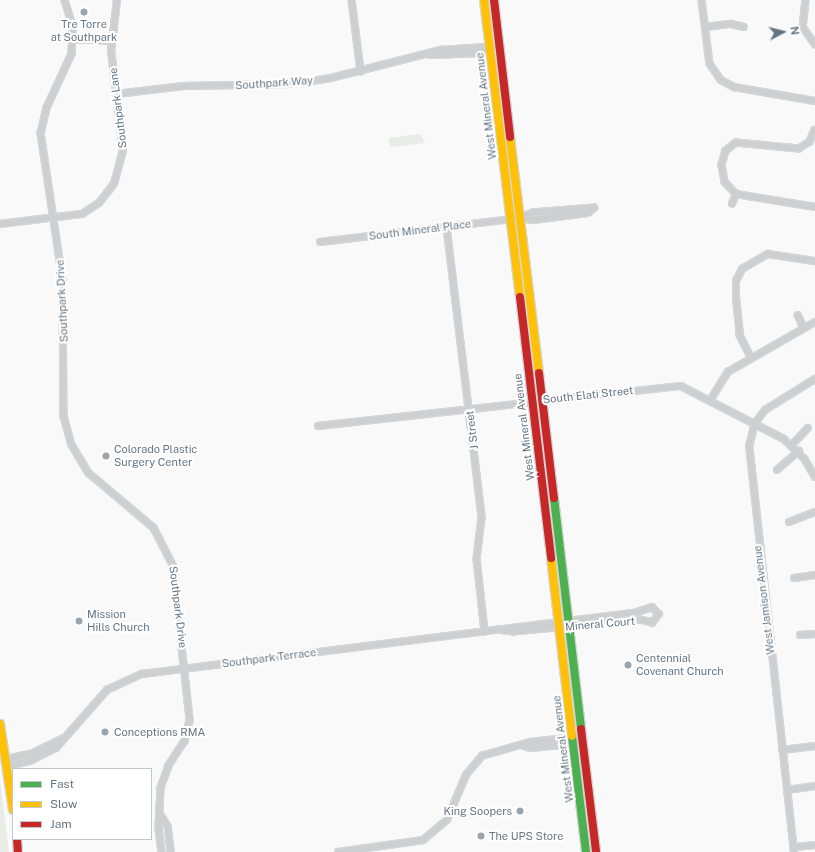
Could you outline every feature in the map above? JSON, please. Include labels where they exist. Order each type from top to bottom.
[{"type":"main road","name":"West Mineral Avenue","points":[[484,0],[488,48],[511,219],[586,852]]},
{"type":"main road","name":"West Mineral Avenue","points":[[494,0],[596,852]]},
{"type":"main road","points":[[0,724],[8,762],[12,800]]},
{"type":"main road","points":[[17,840],[18,852]]},
{"type":"street","points":[[65,0],[73,39],[111,42]]},
{"type":"street","name":"Southpark Lane","points":[[0,224],[55,218],[89,210],[114,184],[123,151],[111,42],[117,0]]},
{"type":"street","points":[[352,0],[361,71]]},
{"type":"street","points":[[702,0],[710,64],[718,78],[734,87],[815,101]]},
{"type":"street","points":[[806,0],[803,27],[815,44]]},
{"type":"street","points":[[705,27],[731,24],[744,27]]},
{"type":"street","name":"Southpark Drive","points":[[73,39],[67,69],[47,108],[41,133],[42,160],[51,184],[65,303],[63,402],[67,429],[89,473],[154,528],[169,552],[185,668],[190,724],[185,741],[163,780],[161,814],[162,852]]},
{"type":"street","name":"Southpark Way","points":[[116,94],[184,86],[290,84],[361,71],[430,55],[482,53],[488,48],[500,46]]},
{"type":"street","points":[[815,130],[810,142],[799,150],[736,143],[726,151],[722,164],[725,182],[736,194],[815,207]]},
{"type":"street","points":[[732,204],[736,194]]},
{"type":"street","name":"South Mineral Place","points":[[320,242],[520,218],[546,211],[594,208],[588,213],[534,220],[520,218]]},
{"type":"street","name":"J Street","points":[[447,227],[482,518],[477,559],[484,632]]},
{"type":"street","points":[[751,358],[740,336],[736,298],[736,281],[742,269],[768,254],[815,261]]},
{"type":"street","points":[[798,315],[804,328]]},
{"type":"street","points":[[711,399],[723,375],[815,322]]},
{"type":"street","name":"West Jamison Avenue","points":[[794,850],[751,488],[749,447],[756,423],[771,404],[815,379]]},
{"type":"street","name":"South Elati Street","points":[[318,426],[677,385],[711,399],[756,423],[792,445],[799,451],[815,476]]},
{"type":"street","points":[[792,445],[808,428]]},
{"type":"street","points":[[777,470],[799,451]]},
{"type":"street","points":[[789,522],[815,512]]},
{"type":"street","points":[[794,578],[815,575]]},
{"type":"street","name":"Mineral Court","points":[[559,624],[568,624],[640,620],[653,623],[659,614],[652,607],[634,613],[568,624]]},
{"type":"street","name":"Southpark Terrace","points":[[8,762],[47,754],[64,738],[97,700],[118,683],[142,674],[498,630],[559,624]]},
{"type":"street","points":[[800,635],[815,634]]},
{"type":"street","points":[[338,852],[409,844],[431,836],[447,820],[474,764],[490,752],[521,745],[530,748],[583,740]]},
{"type":"street","points":[[782,750],[815,746]]},
{"type":"street","points":[[787,790],[815,786]]},
{"type":"street","name":"Southpark Drive","points":[[161,814],[168,826],[171,852]]},
{"type":"street","points":[[794,850],[815,845]]},
{"type":"shaded area","points":[[420,134],[425,143],[390,147],[389,138]]},
{"type":"shaded area","points":[[0,781],[9,852],[0,852]]},
{"type":"traffic: fast","points":[[554,498],[581,729]]},
{"type":"traffic: fast","points":[[572,736],[586,852]]},
{"type":"traffic: slow","points":[[484,0],[520,297]]},
{"type":"traffic: slow","points":[[510,137],[539,373]]},
{"type":"traffic: slow","points":[[551,558],[572,736]]},
{"type":"traffic: slow","points":[[0,724],[12,803]]},
{"type":"traffic: jam","points":[[494,0],[510,137]]},
{"type":"traffic: jam","points":[[520,297],[551,558]]},
{"type":"traffic: jam","points":[[539,373],[554,498]]},
{"type":"traffic: jam","points":[[581,729],[596,852]]},
{"type":"traffic: jam","points":[[17,840],[18,852]]},
{"type":"place","name":"Tre Torre at Southpark","points":[[84,12]]},
{"type":"place","name":"Colorado Plastic Surgery Center","points":[[106,456]]},
{"type":"place","name":"Mission Hills Church","points":[[79,621]]},
{"type":"place","name":"Centennial Covenant Church","points":[[628,665]]},
{"type":"place","name":"Conceptions RMA","points":[[105,732]]},
{"type":"place","name":"King Soopers","points":[[520,811]]},
{"type":"place","name":"The UPS Store","points":[[481,836]]}]
